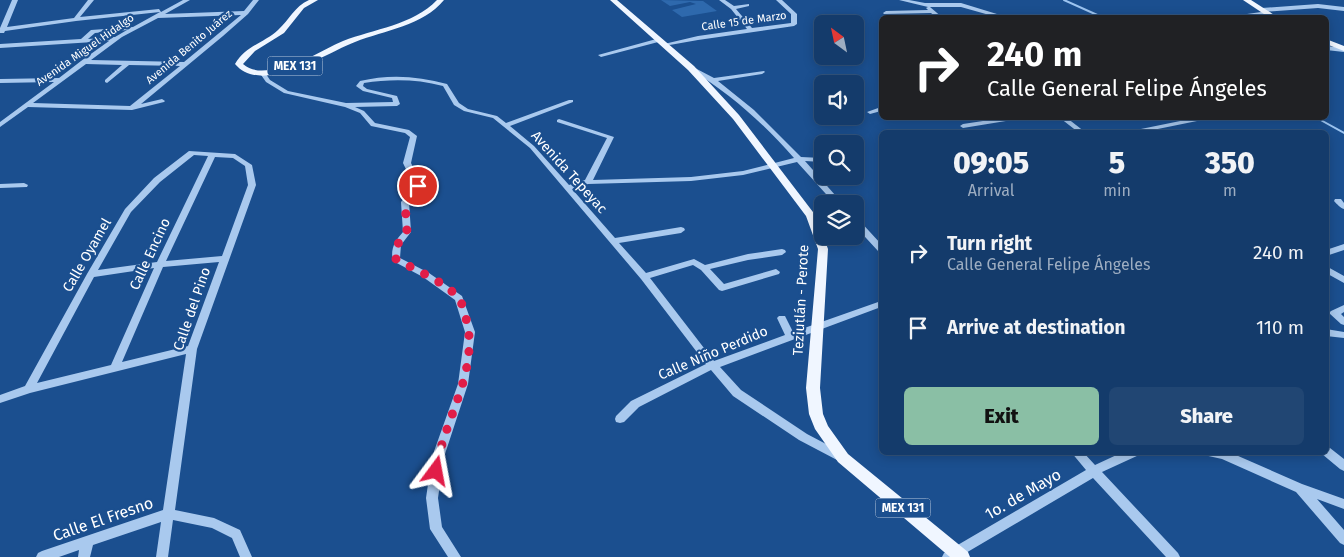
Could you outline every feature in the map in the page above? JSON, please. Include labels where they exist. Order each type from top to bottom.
[{"type":"main road","name":"MEX 131","points":[[315,0],[297,9],[281,31],[241,60],[239,64],[248,72],[262,72],[297,66],[345,43],[420,17],[442,0]]},
{"type":"main road","name":"Teziutlán - Perote","points":[[613,0],[691,68],[736,117],[771,166],[811,216],[821,239],[822,263],[813,388],[816,414],[822,429],[844,458],[955,555]]},
{"type":"main road","points":[[1246,0],[1271,15]]},
{"type":"main road","points":[[1329,42],[1344,49]]},
{"type":"street","points":[[1,31],[15,0]]},
{"type":"street","points":[[76,19],[91,0]]},
{"type":"street","name":"Avenida Miguel Hidalgo","points":[[0,125],[115,39],[132,28],[187,0]]},
{"type":"street","name":"Avenida Benito Juárez","points":[[132,108],[246,13],[256,0]]},
{"type":"street","points":[[722,0],[733,8],[750,30]]},
{"type":"street","name":"Calle 15 de Marzo","points":[[601,55],[663,43],[794,24],[794,14],[779,0]]},
{"type":"street","points":[[892,0],[925,5],[961,5],[997,15]]},
{"type":"street","points":[[733,8],[747,5]]},
{"type":"street","points":[[925,5],[937,15]]},
{"type":"street","points":[[1239,15],[1308,6],[1344,9]]},
{"type":"street","points":[[1,31],[76,19],[164,11]]},
{"type":"street","points":[[886,13],[932,11]]},
{"type":"street","points":[[153,17],[246,13]]},
{"type":"street","points":[[83,41],[94,31],[132,28]]},
{"type":"street","points":[[0,47],[115,39]]},
{"type":"street","points":[[1329,48],[1344,49]]},
{"type":"street","points":[[83,62],[184,64]]},
{"type":"street","points":[[107,81],[127,63]]},
{"type":"street","points":[[691,68],[715,80],[754,114],[799,159],[831,195]]},
{"type":"street","name":"Avenida Tepeyac","points":[[262,72],[268,81],[286,92],[346,105],[397,104],[395,97],[365,90],[359,86],[362,82],[390,78],[429,80],[445,85],[456,104],[466,110],[495,116],[532,147],[644,277],[712,365],[737,393],[803,437],[844,458]]},
{"type":"street","points":[[715,80],[762,72]]},
{"type":"street","points":[[0,81],[59,80]]},
{"type":"street","points":[[506,125],[571,100]]},
{"type":"street","points":[[26,104],[132,108],[162,101]]},
{"type":"street","points":[[346,105],[362,112],[373,125],[407,131],[414,136],[408,163],[418,186],[405,202],[407,232],[397,245],[396,259],[426,275],[460,298],[470,332],[463,384],[438,457],[432,498],[436,530],[455,557]]},
{"type":"street","points":[[870,112],[879,110]]},
{"type":"street","points":[[963,126],[1000,120]]},
{"type":"street","points":[[1066,120],[1079,130]]},
{"type":"street","points":[[1145,130],[1192,120]]},
{"type":"street","points":[[559,121],[611,137],[588,182]]},
{"type":"street","name":"Calle del Pino","points":[[162,557],[192,348],[252,185],[248,165],[235,156],[192,153]]},
{"type":"street","name":"Calle Oyamel","points":[[29,389],[91,274],[128,211],[157,180],[192,153]]},
{"type":"street","name":"Calle Encino","points":[[115,367],[160,264],[213,154]]},
{"type":"street","points":[[567,188],[588,182],[691,179],[743,173],[799,159],[814,160]]},
{"type":"street","points":[[0,186],[24,185]]},
{"type":"street","points":[[612,241],[681,230]]},
{"type":"street","points":[[864,231],[879,248]]},
{"type":"street","points":[[1329,252],[1344,247]]},
{"type":"street","points":[[704,268],[782,252]]},
{"type":"street","points":[[91,274],[160,264],[225,259]]},
{"type":"street","points":[[644,277],[694,262],[704,268],[722,288],[776,272]]},
{"type":"street","points":[[1329,271],[1344,280]]},
{"type":"street","name":"Calle Niño Perdido","points":[[620,419],[635,404],[712,365],[879,305]]},
{"type":"street","points":[[1344,308],[1334,313],[1344,322]]},
{"type":"street","points":[[782,318],[790,336]]},
{"type":"street","points":[[1329,332],[1344,335]]},
{"type":"street","points":[[0,399],[29,389],[192,348]]},
{"type":"street","points":[[1329,454],[1344,466]]},
{"type":"street","points":[[1079,455],[1174,557]]},
{"type":"street","name":"1o. de Mayo","points":[[955,555],[1094,471],[1129,455]]},
{"type":"street","points":[[1225,455],[1299,488],[1344,504]]},
{"type":"street","points":[[1299,488],[1344,539]]},
{"type":"street","name":"Calle El Fresno","points":[[42,557],[168,514],[214,523],[236,534],[246,557]]},
{"type":"street","points":[[84,557],[87,543]]},
{"type":"shaded area","points":[[661,0],[703,1],[717,11],[682,17],[672,10],[696,4],[690,2],[670,6]]},
{"type":"waterway","points":[[1064,0],[1097,15]]},
{"type":"waterway","points":[[1321,120],[1344,133]]},
{"type":"route","points":[[418,186],[405,202],[407,232],[397,245],[396,259],[426,275],[460,298],[470,332],[468,360],[463,384],[438,457],[436,471]]}]
